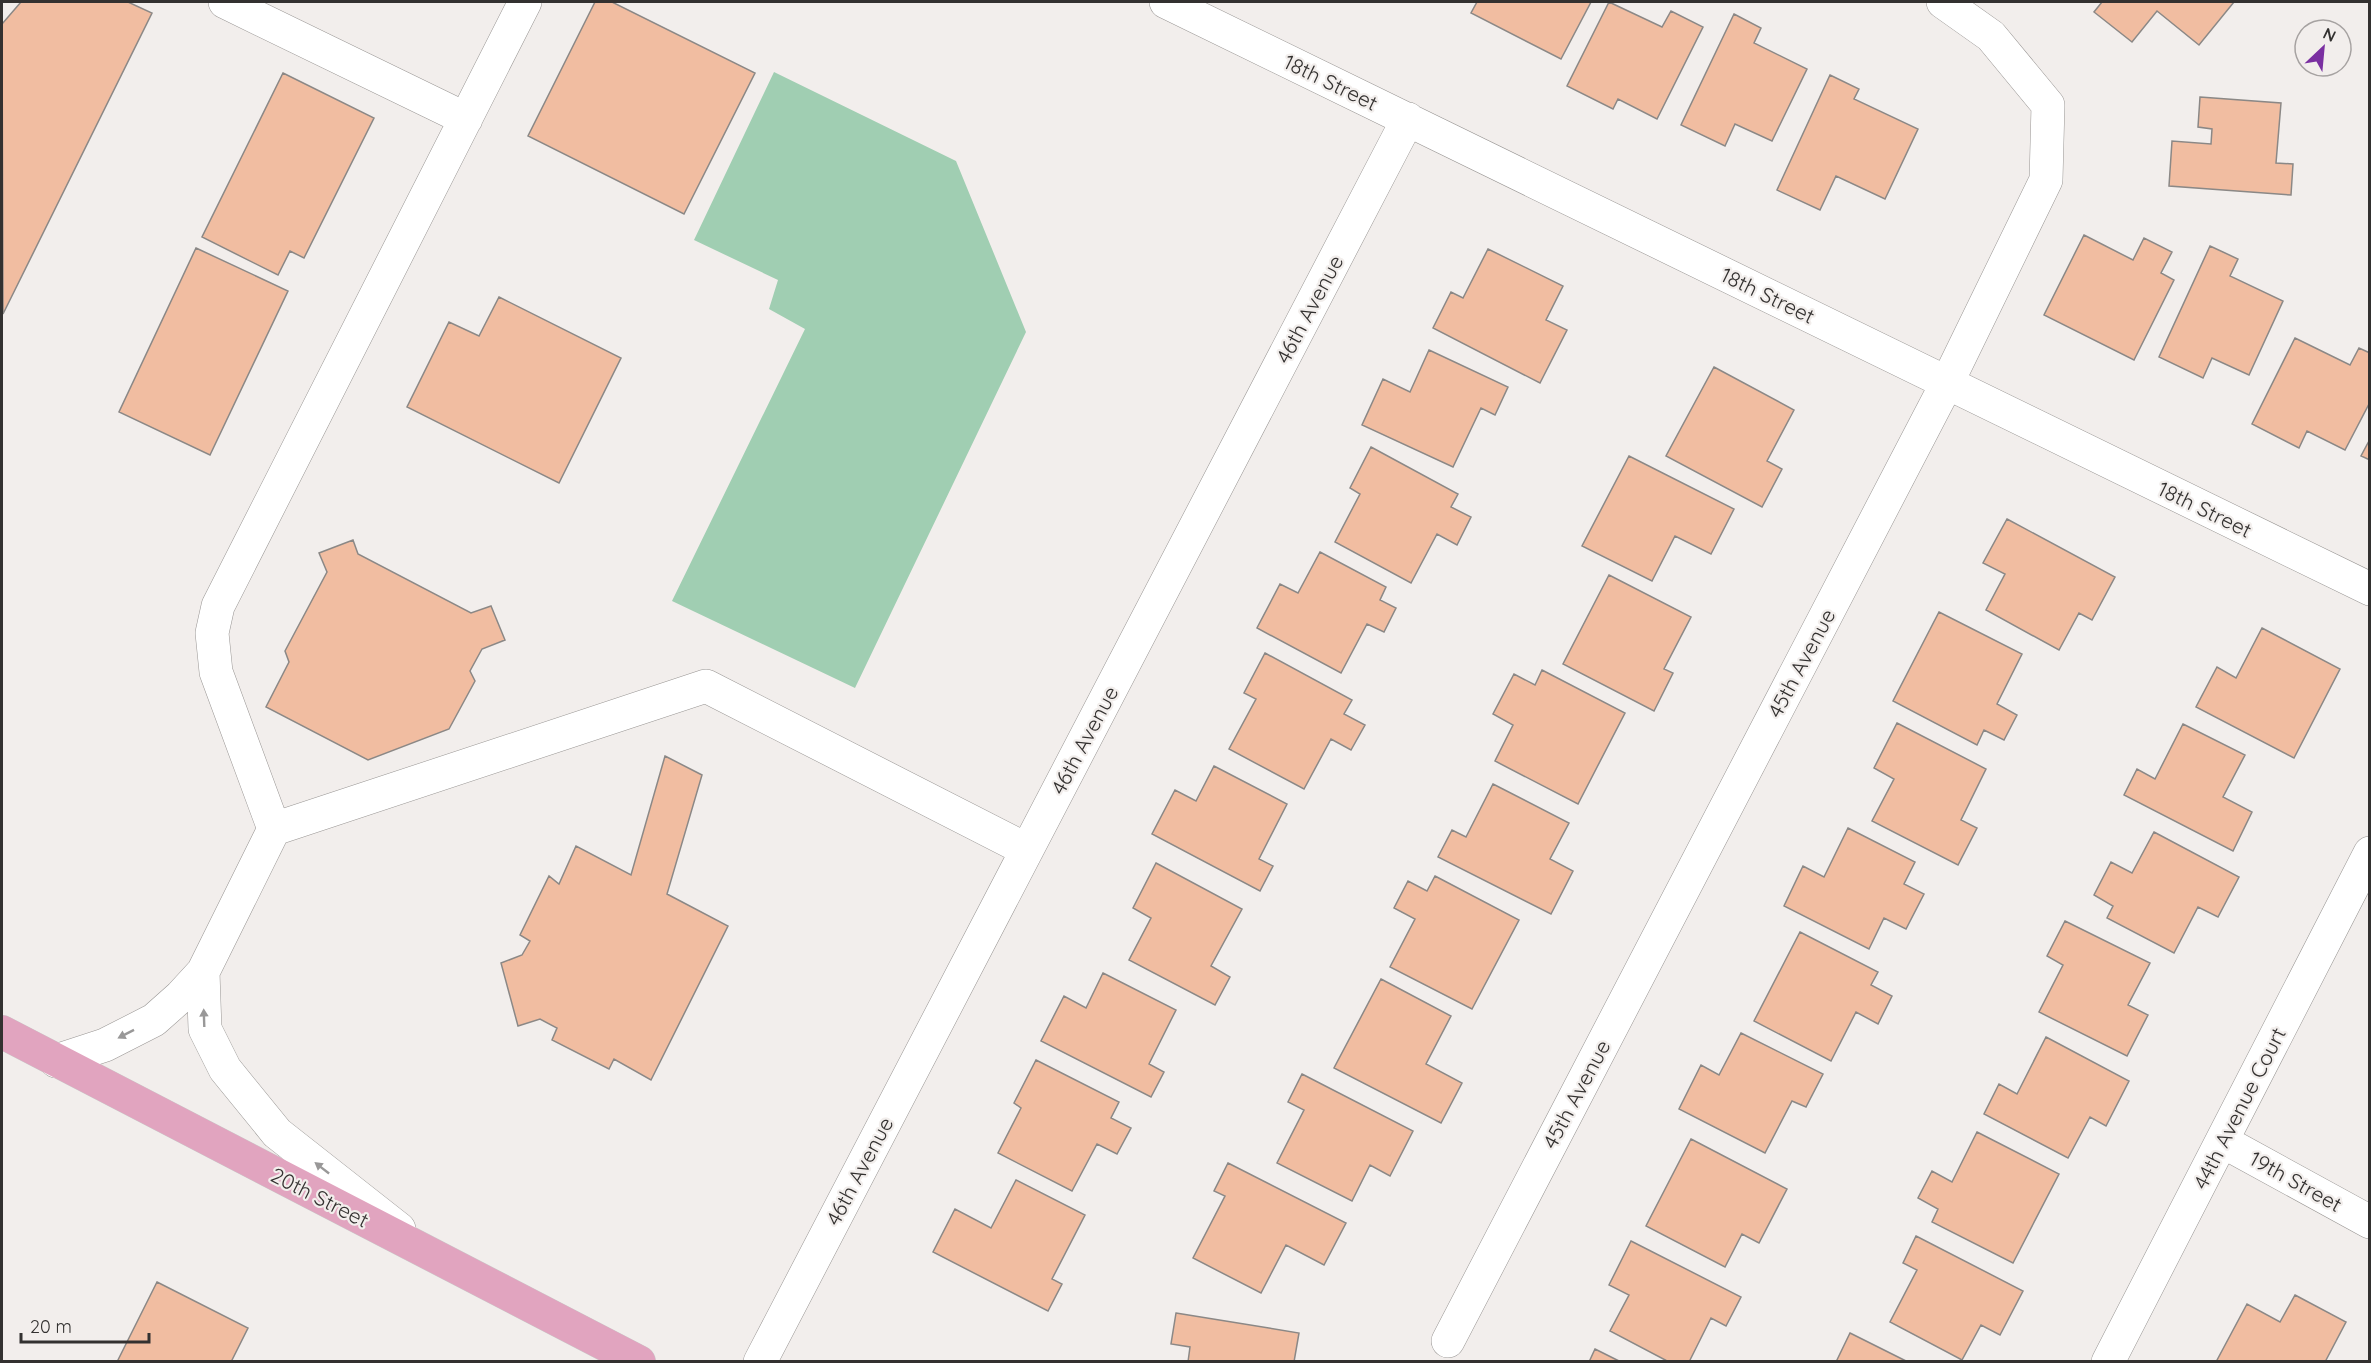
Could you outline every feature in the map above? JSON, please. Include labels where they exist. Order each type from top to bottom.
[{"type":"main road","name":"20th Street","points":[[2,1032],[639,1362]]},
{"type":"street","points":[[225,2],[466,119]]},
{"type":"street","points":[[274,830],[216,672],[212,633],[218,606],[525,2]]},
{"type":"street","name":"18th Street","points":[[1166,2],[2370,589]]},
{"type":"street","name":"45th Avenue","points":[[1448,1341],[1947,383],[2046,180],[2048,105],[1991,36],[1943,2]]},
{"type":"street","name":"46th Avenue","points":[[760,1362],[1408,119]]},
{"type":"street","points":[[56,1061],[105,1045],[154,1020],[181,996],[203,972],[274,830],[706,686],[1027,850]]},
{"type":"street","name":"44th Avenue Court","points":[[2108,1362],[2370,853]]},
{"type":"street","points":[[203,972],[205,1029],[225,1069],[269,1124],[286,1140],[434,1256]]},
{"type":"street","name":"19th Street","points":[[2222,1141],[2370,1222]]},
{"type":"green space","points":[[774,72],[956,161],[1026,332],[855,688],[672,601],[805,329],[769,309],[778,280],[694,240]]},
{"type":"building","points":[[21,2],[128,2],[152,13],[3,314],[2,24]]},
{"type":"building","points":[[595,2],[612,2],[755,73],[684,214],[528,136]]},
{"type":"building","points":[[1477,2],[1591,2],[1561,59],[1471,13]]},
{"type":"building","points":[[1609,2],[1662,27],[1671,11],[1703,27],[1657,119],[1618,99],[1613,109],[1567,86]]},
{"type":"building","points":[[2102,2],[2234,2],[2199,45],[2157,11],[2132,42],[2094,12]]},
{"type":"building","points":[[1734,14],[1761,28],[1754,43],[1807,69],[1772,141],[1735,124],[1725,146],[1681,125]]},
{"type":"building","points":[[283,73],[374,118],[304,258],[290,251],[278,275],[202,237]]},
{"type":"building","points":[[1830,75],[1859,89],[1854,99],[1918,129],[1885,199],[1836,176],[1820,210],[1777,190]]},
{"type":"building","points":[[2200,97],[2281,103],[2276,163],[2293,164],[2291,195],[2169,186],[2172,141],[2211,144],[2212,129],[2198,127]]},
{"type":"building","points":[[2084,235],[2133,260],[2144,238],[2172,252],[2161,273],[2174,280],[2134,360],[2044,315]]},
{"type":"building","points":[[2210,246],[2238,259],[2230,276],[2283,301],[2249,375],[2212,358],[2203,378],[2159,357]]},
{"type":"building","points":[[196,248],[288,291],[210,455],[119,412]]},
{"type":"building","points":[[1488,249],[1563,286],[1546,320],[1567,330],[1540,383],[1433,328],[1451,292],[1463,298]]},
{"type":"building","points":[[499,297],[621,358],[559,483],[407,407],[449,322],[479,336]]},
{"type":"building","points":[[2295,338],[2350,365],[2359,348],[2370,353],[2370,402],[2345,450],[2307,431],[2299,448],[2252,424]]},
{"type":"building","points":[[1429,350],[1508,387],[1495,415],[1481,408],[1453,467],[1362,425],[1383,379],[1410,392]]},
{"type":"building","points":[[1714,367],[1794,410],[1767,461],[1782,469],[1762,507],[1666,456]]},
{"type":"building","points":[[2370,439],[2370,460],[2361,456]]},
{"type":"building","points":[[1371,447],[1458,494],[1451,507],[1471,517],[1457,545],[1437,534],[1411,583],[1335,542],[1360,494],[1350,488]]},
{"type":"building","points":[[1629,456],[1734,509],[1711,554],[1675,536],[1652,581],[1582,546]]},
{"type":"building","points":[[2007,519],[2115,577],[2092,620],[2079,613],[2059,650],[1986,610],[2005,574],[1983,563]]},
{"type":"building","points":[[353,540],[358,554],[471,613],[491,606],[505,640],[482,649],[470,671],[475,681],[449,729],[368,760],[266,707],[289,662],[285,651],[327,572],[319,553]]},
{"type":"building","points":[[1320,552],[1386,587],[1380,600],[1396,608],[1384,632],[1367,624],[1341,673],[1257,628],[1280,584],[1298,593]]},
{"type":"building","points":[[1609,575],[1691,617],[1664,669],[1673,673],[1654,711],[1563,664]]},
{"type":"building","points":[[1939,612],[2022,654],[1997,704],[2017,715],[2004,740],[1984,730],[1977,745],[1893,701]]},
{"type":"building","points":[[2262,628],[2340,669],[2294,758],[2196,707],[2217,667],[2236,678]]},
{"type":"building","points":[[1265,653],[1352,700],[1344,714],[1365,725],[1351,750],[1331,739],[1304,789],[1229,749],[1256,699],[1244,693]]},
{"type":"building","points":[[1542,670],[1625,713],[1578,804],[1495,761],[1513,725],[1493,714],[1514,674],[1535,685]]},
{"type":"building","points":[[1897,723],[1986,769],[1961,820],[1977,828],[1958,865],[1872,821],[1894,779],[1874,768]]},
{"type":"building","points":[[2183,724],[2245,755],[2223,797],[2252,812],[2233,851],[2124,795],[2137,769],[2155,779]]},
{"type":"building","points":[[665,756],[702,775],[667,894],[728,926],[651,1080],[614,1059],[609,1069],[552,1040],[557,1028],[540,1019],[518,1026],[501,963],[522,955],[530,941],[520,935],[549,876],[559,884],[576,846],[631,875]]},
{"type":"building","points":[[1214,766],[1287,804],[1259,859],[1273,866],[1260,891],[1152,834],[1175,790],[1196,801]]},
{"type":"building","points":[[1493,784],[1569,823],[1550,859],[1573,871],[1551,914],[1438,857],[1452,830],[1466,837]]},
{"type":"building","points":[[1848,828],[1915,862],[1904,884],[1924,894],[1906,929],[1884,918],[1869,949],[1784,906],[1803,866],[1824,877]]},
{"type":"building","points":[[2154,832],[2239,877],[2218,917],[2198,907],[2174,953],[2107,918],[2113,906],[2094,895],[2111,862],[2132,873]]},
{"type":"building","points":[[1156,863],[1242,909],[1211,966],[1230,977],[1215,1005],[1129,960],[1151,918],[1133,908]]},
{"type":"building","points":[[1435,876],[1519,920],[1472,1009],[1390,967],[1415,919],[1394,908],[1408,881],[1427,891]]},
{"type":"building","points":[[2065,921],[2150,963],[2128,1005],[2148,1015],[2127,1056],[2039,1012],[2063,965],[2047,956]]},
{"type":"building","points":[[1800,932],[1878,972],[1871,985],[1892,996],[1878,1024],[1856,1012],[1831,1061],[1754,1021]]},
{"type":"building","points":[[1103,973],[1176,1010],[1149,1064],[1164,1072],[1151,1097],[1041,1041],[1064,996],[1086,1008]]},
{"type":"building","points":[[1381,979],[1451,1016],[1426,1064],[1462,1083],[1441,1123],[1334,1068]]},
{"type":"building","points":[[1741,1033],[1823,1074],[1806,1107],[1792,1101],[1765,1153],[1679,1109],[1701,1065],[1719,1075]]},
{"type":"building","points":[[2046,1037],[2129,1081],[2106,1126],[2090,1117],[2068,1158],[1984,1114],[1999,1084],[2017,1094]]},
{"type":"building","points":[[1036,1060],[1119,1102],[1111,1118],[1131,1128],[1117,1154],[1097,1144],[1072,1191],[998,1153],[1021,1108],[1014,1103]]},
{"type":"building","points":[[1302,1074],[1413,1131],[1390,1176],[1370,1165],[1352,1201],[1277,1163],[1304,1110],[1288,1102]]},
{"type":"building","points":[[1977,1132],[2059,1174],[2013,1263],[1932,1222],[1938,1209],[1918,1198],[1932,1171],[1952,1182]]},
{"type":"building","points":[[1691,1139],[1787,1189],[1759,1243],[1742,1234],[1725,1267],[1646,1226]]},
{"type":"building","points":[[1228,1163],[1346,1223],[1324,1265],[1286,1245],[1261,1293],[1193,1258],[1225,1196],[1214,1191]]},
{"type":"building","points":[[1016,1180],[1085,1215],[1052,1279],[1062,1284],[1048,1311],[933,1252],[955,1209],[991,1228]]},
{"type":"building","points":[[1916,1236],[2023,1291],[2000,1335],[1981,1325],[1962,1360],[1890,1322],[1917,1270],[1903,1263]]},
{"type":"building","points":[[1631,1241],[1741,1297],[1726,1326],[1711,1318],[1689,1362],[1669,1362],[1610,1331],[1629,1295],[1609,1285]]},
{"type":"building","points":[[157,1282],[248,1328],[231,1362],[117,1362]]},
{"type":"building","points":[[2295,1295],[2346,1322],[2325,1362],[2216,1362],[2247,1304],[2280,1322]]},
{"type":"building","points":[[1176,1313],[1299,1333],[1294,1362],[1188,1362],[1190,1347],[1171,1344]]},
{"type":"building","points":[[1850,1333],[1908,1362],[1836,1362]]},
{"type":"building","points":[[1595,1349],[1621,1362],[1589,1362]]}]
